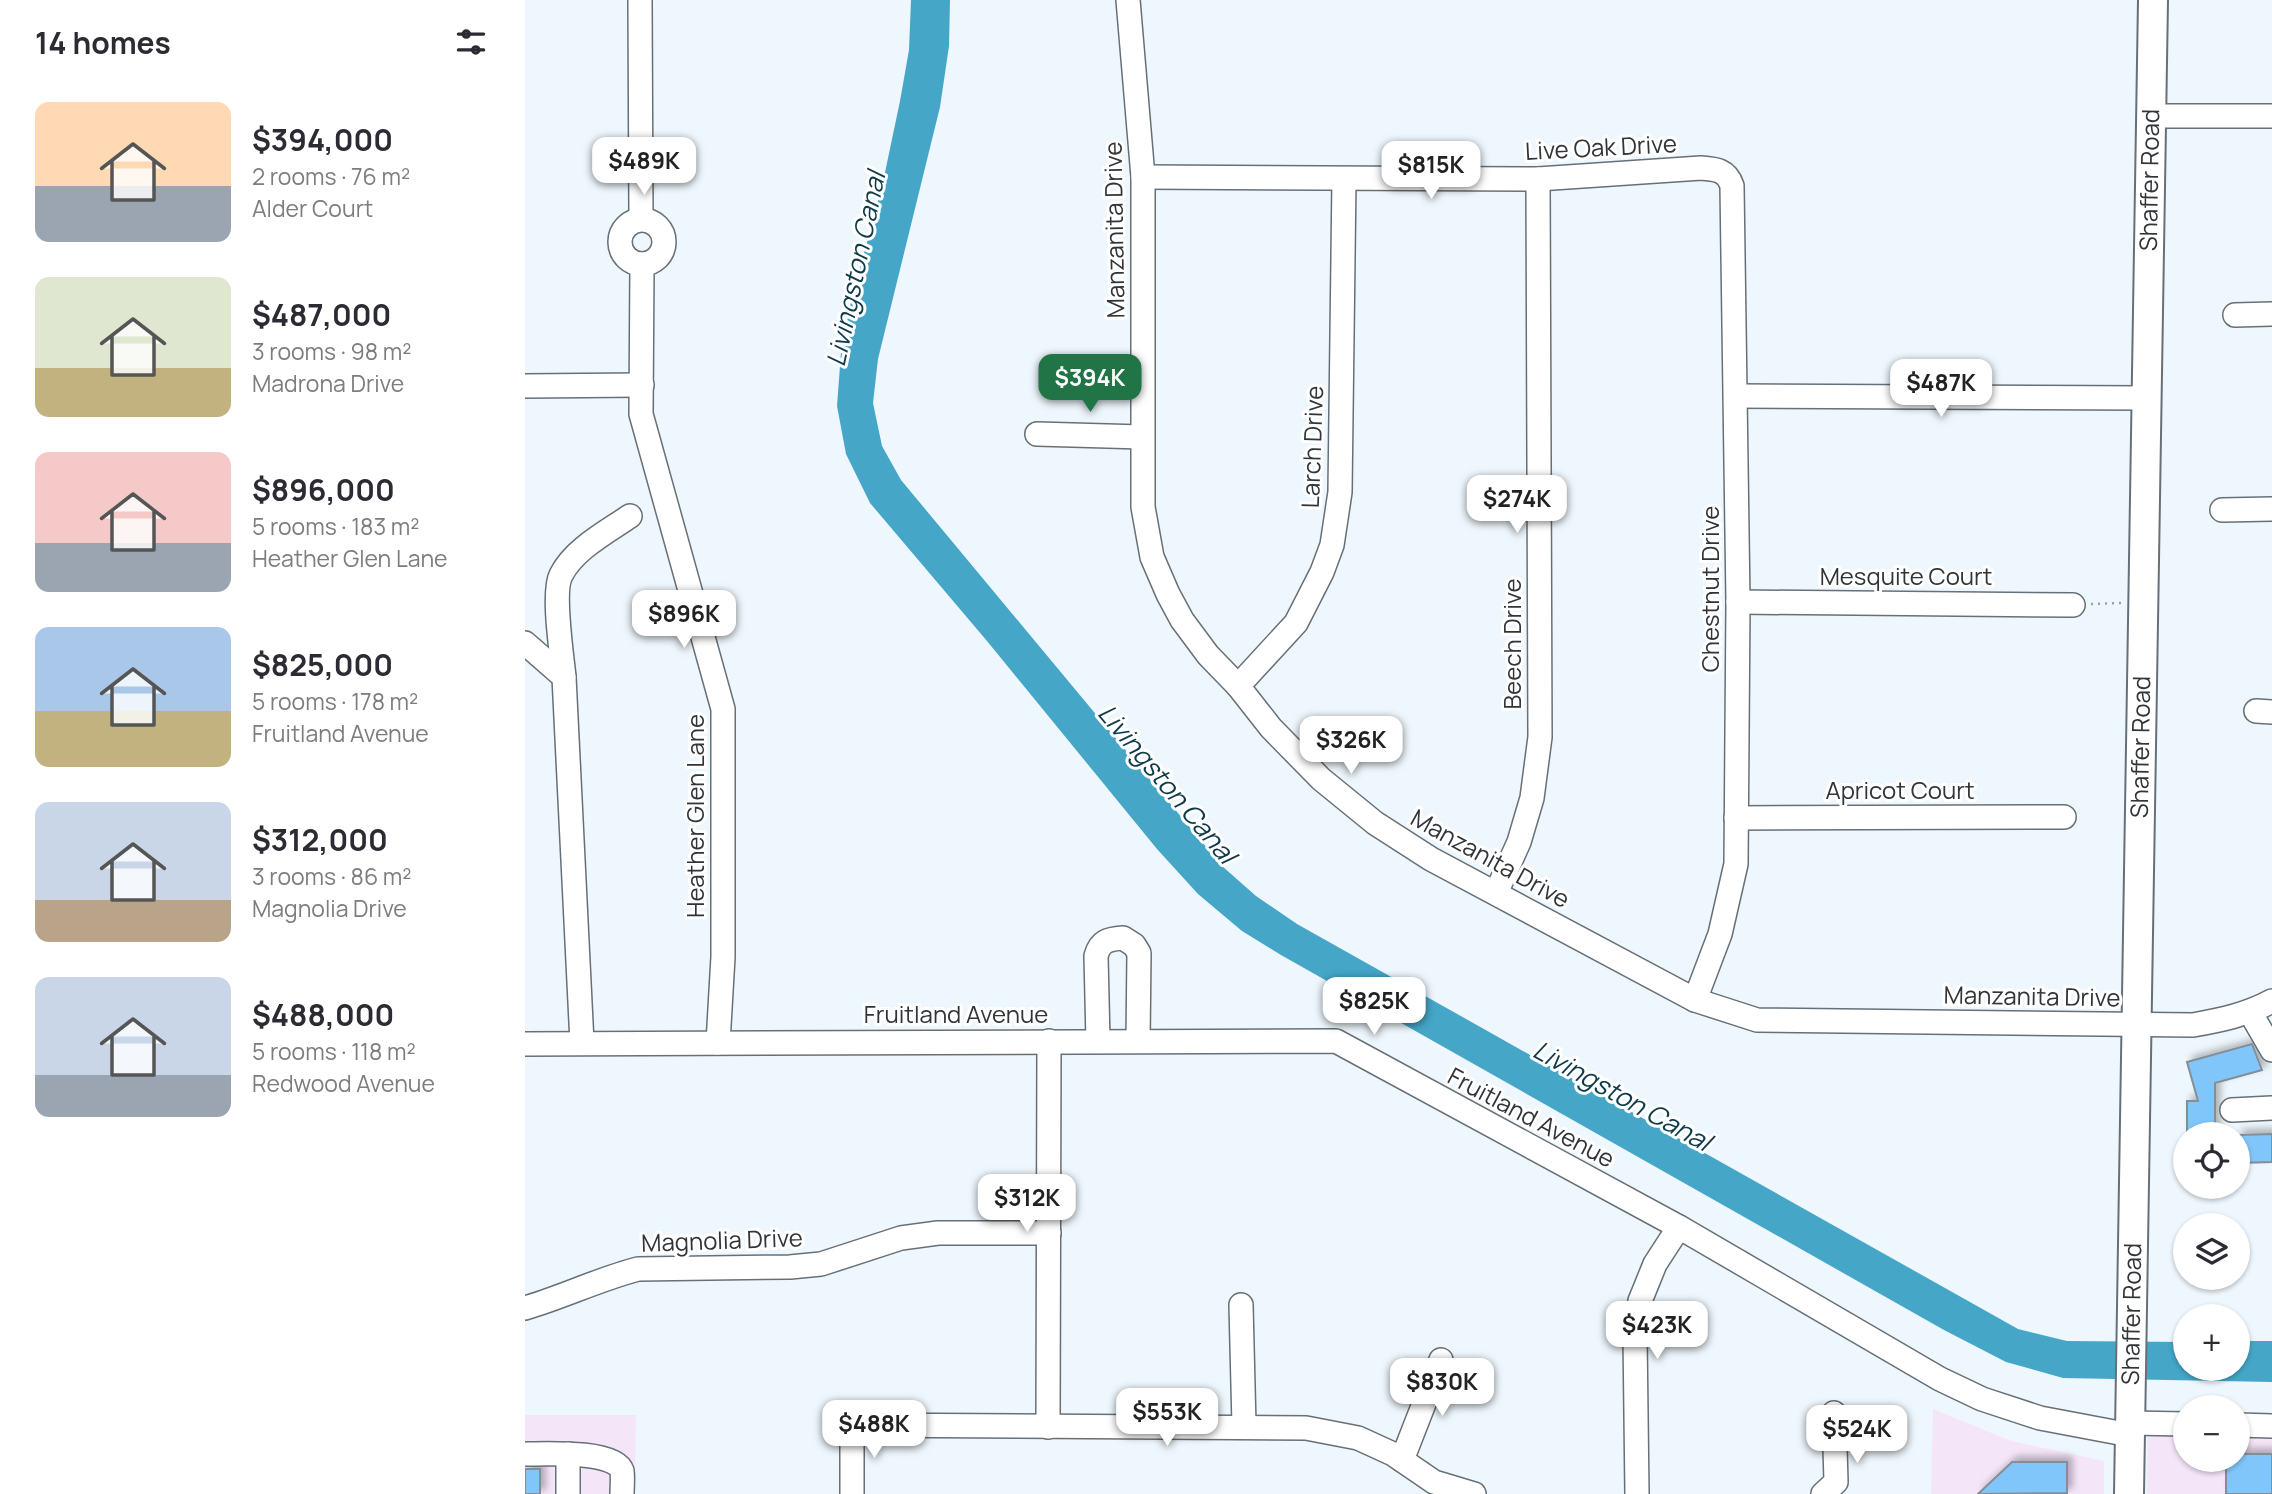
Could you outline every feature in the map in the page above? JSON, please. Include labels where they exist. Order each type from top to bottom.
[{"type":"main road","name":"Shaffer Road","points":[[2129,1494],[2153,0]]},
{"type":"street","name":"Heather Glen Lane","points":[[640,0],[641,219],[652,221],[664,237],[663,250],[656,259],[642,264],[641,414],[723,709],[723,957],[718,1043]]},
{"type":"street","name":"Manzanita Drive","points":[[1128,0],[1143,177],[1143,508],[1152,557],[1167,594],[1182,620],[1208,654],[1295,754],[1353,806],[1431,859],[1695,1000],[1757,1020],[2193,1025],[2230,1019],[2272,1001]]},
{"type":"street","points":[[2151,116],[2272,116]]},
{"type":"street","name":"Live Oak Drive","points":[[1143,177],[1538,178],[1702,168],[1725,173]]},
{"type":"street","name":"Chestnut Drive","points":[[1695,1000],[1720,934],[1736,864],[1737,396],[1732,186],[1725,173]]},
{"type":"street","name":"Beech Drive","points":[[1496,893],[1519,842],[1532,797],[1540,737],[1538,178]]},
{"type":"street","name":"Larch Drive","points":[[1238,686],[1296,623],[1322,572],[1338,519],[1344,179]]},
{"type":"street","points":[[2235,314],[2272,314]]},
{"type":"street","points":[[525,386],[642,385]]},
{"type":"street","points":[[1737,396],[2146,398]]},
{"type":"street","points":[[1037,434],[1142,438]]},
{"type":"street","points":[[2222,510],[2272,509]]},
{"type":"street","points":[[582,1044],[564,677],[557,592],[560,577],[569,564],[589,545],[631,516]]},
{"type":"street","name":"Mesquite Court","points":[[1738,602],[2073,605]]},
{"type":"street","points":[[525,643],[564,677]]},
{"type":"street","name":"Apricot Court","points":[[1737,818],[2064,817]]},
{"type":"street","points":[[1098,1041],[1098,947],[1104,941],[1123,938],[1134,945],[1139,953],[1138,1041]]},
{"type":"street","points":[[2250,1012],[2272,1050]]},
{"type":"street","points":[[1048,1426],[1049,1041]]},
{"type":"street","name":"Fruitland Avenue","points":[[525,1044],[1336,1041],[1679,1227],[1940,1379],[1982,1399],[2041,1418],[2130,1429],[2173,1425]]},
{"type":"street","points":[[2232,1110],[2272,1108]]},
{"type":"street","points":[[1637,1494],[1635,1335],[1640,1301],[1655,1264],[1679,1227]]},
{"type":"street","name":"Magnolia Drive","points":[[525,1308],[616,1274],[638,1269],[790,1268],[831,1261],[901,1238],[938,1233],[1049,1233]]},
{"type":"street","points":[[1241,1306],[1244,1426]]},
{"type":"street","points":[[1402,1460],[1441,1360]]},
{"type":"street","points":[[1823,1494],[1836,1482],[1834,1413]]},
{"type":"street","points":[[852,1494],[852,1425],[1306,1428],[1358,1438],[1402,1460],[1434,1482],[1474,1494]]},
{"type":"street","points":[[2250,1425],[2272,1426]]},
{"type":"street","points":[[525,1454],[568,1454],[606,1459],[622,1470],[622,1494]]},
{"type":"street","points":[[568,1454],[568,1494]]},
{"type":"path","points":[[2073,605],[2143,602]]},
{"type":"shaded area","points":[[1933,1409],[2011,1441],[2104,1461],[2104,1494],[1931,1494]]},
{"type":"shaded area","points":[[525,1415],[636,1415],[635,1494],[525,1494]]},
{"type":"shaded area","points":[[2148,1416],[2173,1416],[2173,1472],[2250,1472],[2250,1418],[2272,1418],[2272,1494],[2147,1494]]},
{"type":"water","points":[[911,0],[950,0],[949,46],[940,107],[878,359],[873,403],[882,446],[901,480],[1222,866],[1256,896],[1297,924],[2018,1329],[2067,1341],[2173,1342],[2173,1380],[2063,1378],[2006,1362],[1944,1330],[1281,955],[1242,931],[1198,894],[1157,849],[870,503],[846,454],[837,406],[841,353],[851,302],[883,182],[909,50]]},
{"type":"water","points":[[2250,1341],[2272,1341],[2272,1382],[2220,1381],[2250,1381]]},
{"type":"building","points":[[2252,1044],[2262,1070],[2215,1083],[2215,1122],[2187,1122],[2187,1101],[2198,1101],[2187,1062]]},
{"type":"building","points":[[2272,1134],[2272,1162],[2250,1163],[2250,1135]]},
{"type":"building","points":[[2250,1454],[2272,1454],[2272,1494],[2226,1494],[2226,1472],[2250,1472]]},
{"type":"building","points":[[2012,1462],[2067,1462],[2067,1493],[1978,1494]]},
{"type":"building","points":[[525,1469],[540,1469],[540,1494],[525,1494]]},
{"type":"water label","name":"Livingston Canal","points":[[856,269]]},
{"type":"water label","name":"Livingston Canal","points":[[1167,784]]},
{"type":"water label","name":"Livingston Canal","points":[[1622,1096]]}]
